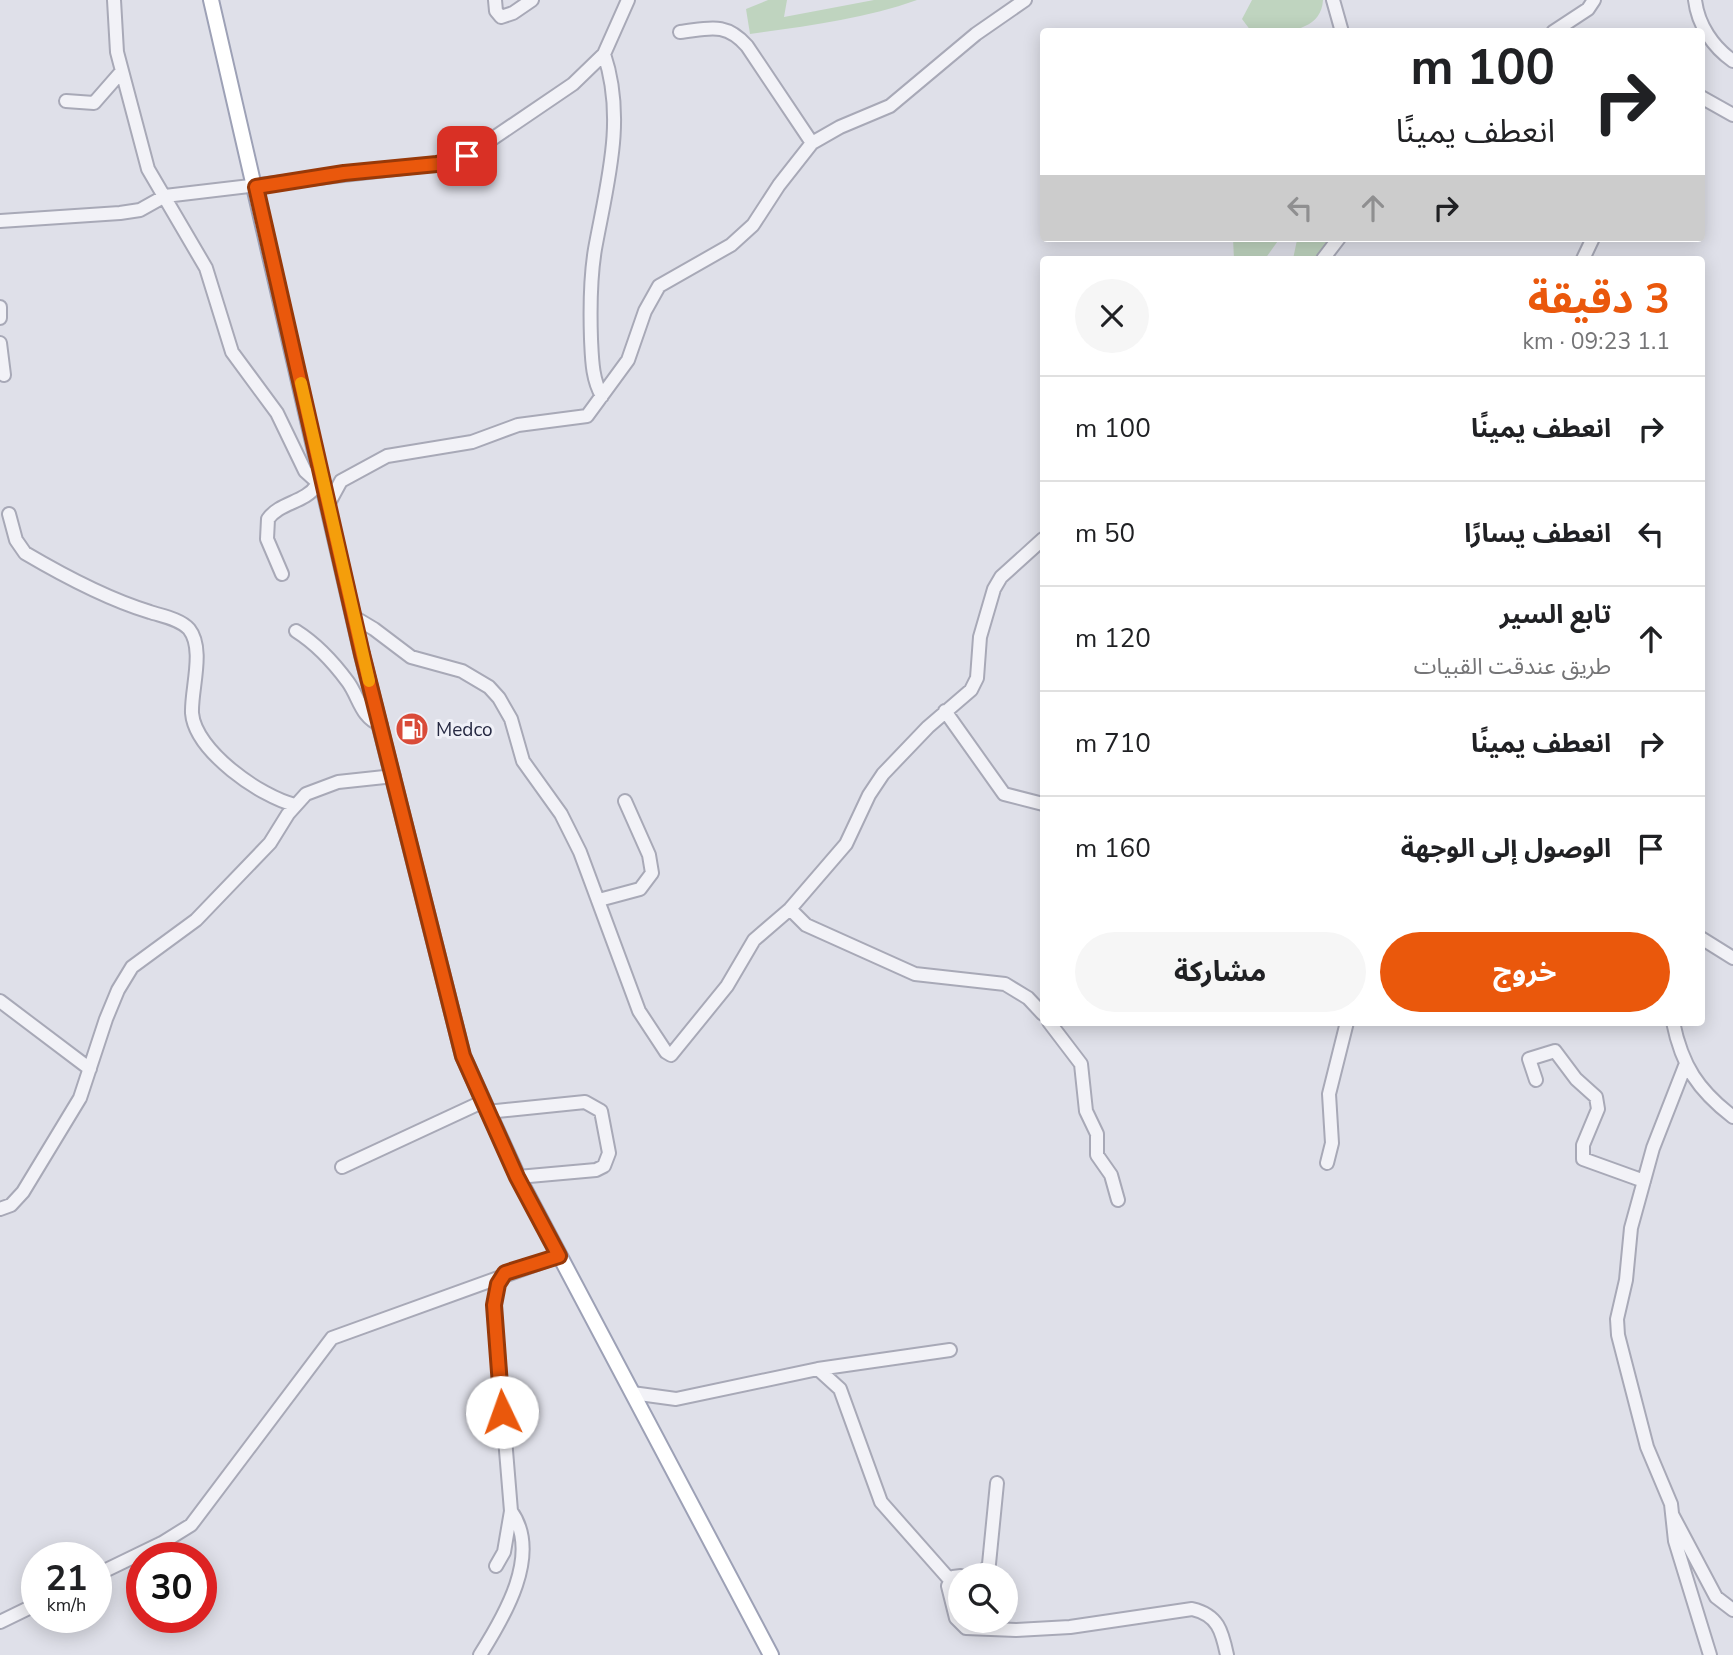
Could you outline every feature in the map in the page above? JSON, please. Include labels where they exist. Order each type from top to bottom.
[{"type":"main road","points":[[211,0],[324,492],[463,1056],[517,1177],[771,1655]]},
{"type":"street","points":[[114,0],[115,36],[122,71],[148,169],[206,268],[232,352],[278,413],[305,471],[324,492]]},
{"type":"street","points":[[495,0],[496,11],[501,17],[532,0]]},
{"type":"street","points":[[0,221],[120,213],[140,210],[165,196],[437,164],[467,156],[560,94],[604,54],[628,0]]},
{"type":"street","points":[[282,574],[267,539],[268,519],[278,510],[308,494],[324,492],[387,456],[472,442],[506,428],[533,422],[580,418],[593,411],[628,360],[645,311],[659,286],[731,245],[753,225],[779,185],[813,144],[840,127],[890,106],[976,34],[1025,0]]},
{"type":"street","points":[[1333,0],[1341,28]]},
{"type":"street","points":[[1559,28],[1588,9],[1594,0]]},
{"type":"street","points":[[1695,0],[1704,28]]},
{"type":"street","points":[[680,32],[721,28],[734,33],[747,46],[813,144]]},
{"type":"street","points":[[1705,29],[1710,38],[1733,61]]},
{"type":"street","points":[[602,397],[594,377],[590,300],[595,250],[614,135],[613,86],[604,54]]},
{"type":"street","points":[[66,101],[94,103],[122,71]]},
{"type":"street","points":[[1705,99],[1733,115]]},
{"type":"street","points":[[1325,256],[1336,242]]},
{"type":"street","points":[[0,307],[0,318]]},
{"type":"street","points":[[0,344],[4,375]]},
{"type":"street","points":[[9,514],[16,540],[25,553],[121,602],[173,620],[189,629],[195,644],[192,713],[200,734],[248,783],[270,797],[295,806]]},
{"type":"street","points":[[354,617],[411,657],[461,671],[489,687],[499,698],[511,719],[523,761],[561,814],[599,900],[639,1012],[666,1052],[671,1055],[727,986],[749,945],[790,909],[850,839],[869,794],[883,774],[975,684],[980,637],[998,582],[1040,542]]},
{"type":"street","points":[[296,631],[314,645],[348,683],[368,718],[380,725]]},
{"type":"street","points":[[945,711],[1004,794],[1040,803]]},
{"type":"street","points":[[0,1209],[11,1205],[23,1192],[80,1098],[118,990],[132,967],[196,920],[270,843],[306,794],[321,786],[357,778],[394,776]]},
{"type":"street","points":[[599,900],[640,889],[652,873],[649,855],[625,801]]},
{"type":"street","points":[[790,909],[806,925],[915,974],[1005,984],[1028,998],[1040,1011]]},
{"type":"street","points":[[1705,940],[1733,958]]},
{"type":"street","points":[[0,1001],[90,1069]]},
{"type":"street","points":[[1052,1026],[1081,1064],[1086,1111],[1097,1134],[1097,1155],[1111,1175],[1118,1200]]},
{"type":"street","points":[[1327,1163],[1332,1143],[1329,1094],[1345,1026]]},
{"type":"street","points":[[1674,1026],[1685,1066],[1706,1094],[1733,1117]]},
{"type":"street","points":[[1536,1080],[1530,1059],[1555,1051],[1576,1079],[1596,1097],[1598,1109],[1583,1145],[1584,1159],[1644,1181]]},
{"type":"street","points":[[1685,1066],[1644,1181],[1631,1228],[1626,1280],[1617,1324],[1647,1447],[1669,1499],[1675,1541],[1710,1655]]},
{"type":"street","points":[[342,1167],[484,1107],[585,1102],[601,1111],[609,1153],[604,1166],[596,1170],[517,1177]]},
{"type":"street","points":[[112,1567],[191,1525],[332,1338],[505,1273],[559,1256]]},
{"type":"street","points":[[496,1566],[504,1552],[511,1511],[494,1305],[498,1284],[505,1273]]},
{"type":"street","points":[[632,1393],[676,1399],[818,1369],[950,1350]]},
{"type":"street","points":[[818,1369],[840,1389],[881,1502],[948,1571]]},
{"type":"street","points":[[989,1563],[997,1483]]},
{"type":"street","points":[[480,1655],[512,1595],[522,1557],[521,1530],[511,1511]]},
{"type":"street","points":[[1673,1516],[1716,1597],[1733,1610]]},
{"type":"street","points":[[1018,1630],[1070,1627],[1192,1609],[1206,1613],[1219,1625],[1227,1655]]},
{"type":"street","points":[[0,1622],[21,1612]]},
{"type":"green space","points":[[768,0],[787,0],[784,17],[874,0],[917,0],[856,17],[750,34],[746,9]]},
{"type":"green space","points":[[1252,0],[1323,0],[1320,12],[1314,20],[1299,28],[1249,28],[1242,19]]},
{"type":"green space","points":[[1233,242],[1277,242],[1267,256],[1234,256]]},
{"type":"green space","points":[[1297,242],[1336,242],[1325,256],[1294,256]]},
{"type":"slow traffic","points":[[301,383],[369,681]]},
{"type":"place","name":"Medco","points":[[412,729]]},
{"type":"route","points":[[467,156],[437,164],[344,173],[256,187],[362,654],[451,1014],[472,1080],[517,1177],[559,1256],[505,1273],[498,1284],[494,1305],[502,1412]]}]
